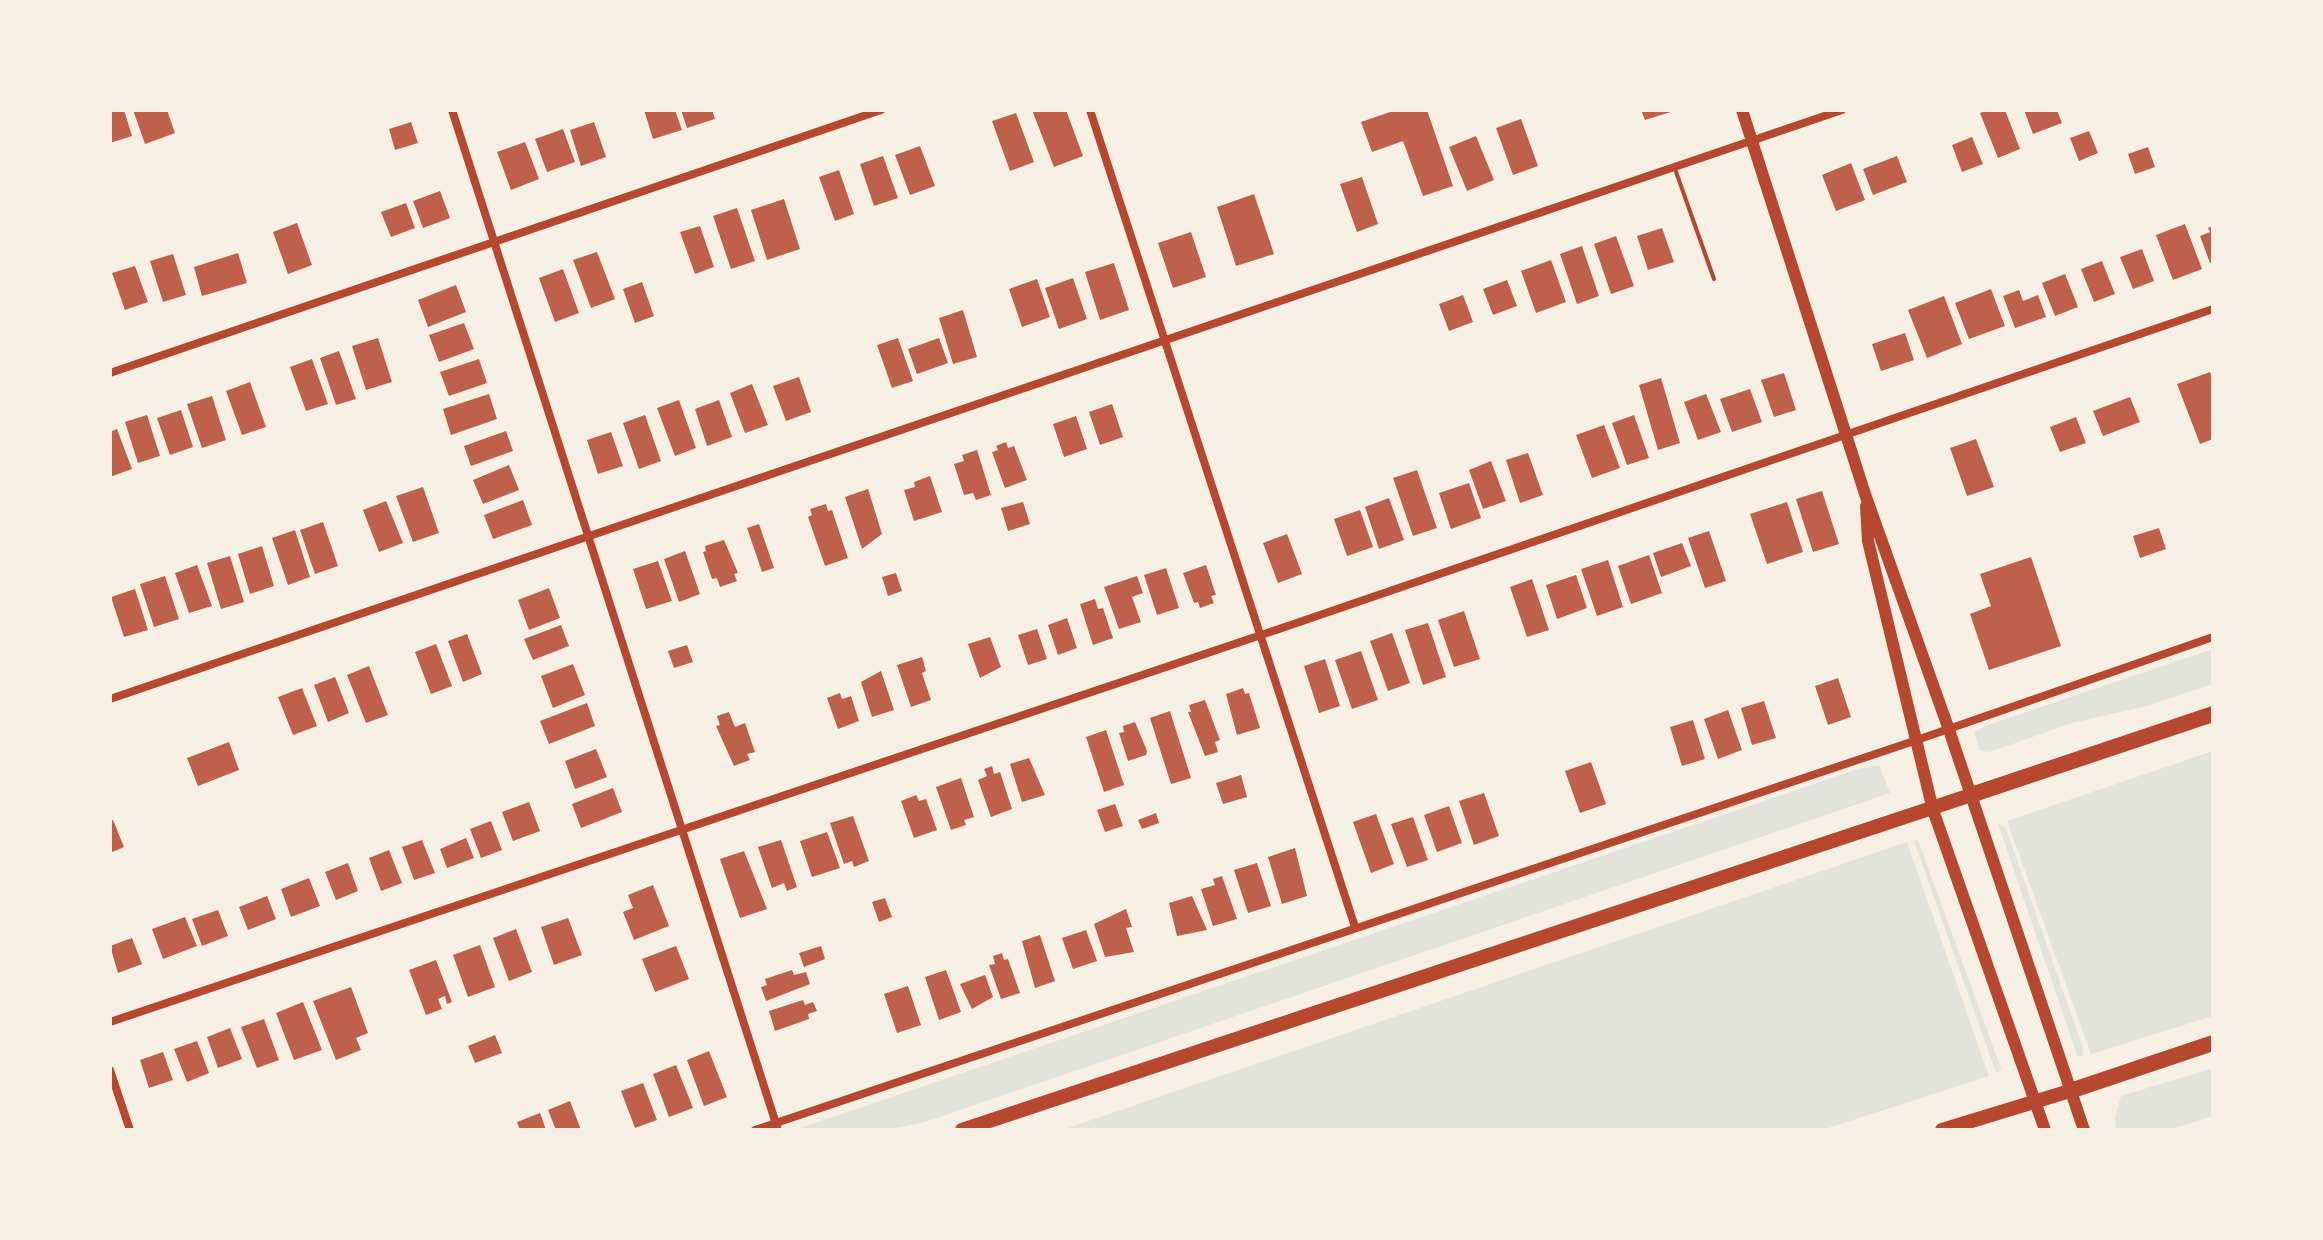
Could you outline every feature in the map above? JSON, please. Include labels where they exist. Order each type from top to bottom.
[{"type":"highway","points":[[962,1130],[1933,810],[2213,714]]},
{"type":"highway","points":[[1942,1130],[2213,1043]]},
{"type":"main road","points":[[1742,110],[1865,494],[2073,1090],[2084,1130]]},
{"type":"main road","points":[[1865,494],[1868,541],[1933,810],[2045,1130]]},
{"type":"street","points":[[452,110],[776,1127]]},
{"type":"street","points":[[110,373],[881,110]]},
{"type":"street","points":[[1090,110],[1167,338],[1355,927]]},
{"type":"street","points":[[110,699],[1842,110]]},
{"type":"street","points":[[110,1022],[1262,635],[2213,309]]},
{"type":"street","points":[[755,1130],[776,1127],[1355,927],[1914,741],[2213,637]]},
{"type":"street","points":[[110,1070],[130,1130]]},
{"type":"lane","points":[[1674,167],[1714,279]]},
{"type":"shaded area","points":[[2213,649],[2213,684],[2147,706],[2072,723],[1990,752],[1980,751],[1974,732],[1985,726]]},
{"type":"shaded area","points":[[2213,751],[2213,1016],[2091,1054],[2007,821]]},
{"type":"shaded area","points":[[1879,765],[1890,793],[925,1122],[887,1130],[794,1130],[1858,769]]},
{"type":"shaded area","points":[[1998,824],[2006,829],[2082,1045],[2083,1057],[2077,1055]]},
{"type":"shaded area","points":[[1918,840],[2001,1068],[1999,1072],[1996,1073],[1914,841]]},
{"type":"shaded area","points":[[1907,842],[1989,1076],[1822,1130],[1062,1130]]},
{"type":"shaded area","points":[[2213,1068],[2213,1116],[2169,1130],[2116,1130],[2115,1118],[2121,1096]]},
{"type":"building","points":[[110,110],[124,110],[132,136],[110,143]]},
{"type":"building","points":[[133,110],[167,110],[175,133],[145,144]]},
{"type":"building","points":[[644,110],[675,110],[682,130],[653,139]]},
{"type":"building","points":[[681,110],[712,110],[715,119],[687,128]]},
{"type":"building","points":[[1032,110],[1066,110],[1083,156],[1054,167]]},
{"type":"building","points":[[1396,110],[1427,110],[1453,186],[1423,196],[1403,141],[1372,152],[1361,122]]},
{"type":"building","points":[[1641,110],[1674,110],[1674,111],[1645,120]]},
{"type":"building","points":[[2005,110],[2020,149],[1998,158],[1980,113]]},
{"type":"building","points":[[2024,110],[2057,110],[2062,123],[2033,134]]},
{"type":"building","points":[[1016,113],[1034,162],[1010,171],[992,121]]},
{"type":"building","points":[[1521,119],[1538,166],[1513,175],[1496,128]]},
{"type":"building","points":[[411,122],[418,143],[395,150],[389,129]]},
{"type":"building","points":[[594,122],[606,157],[581,166],[570,130]]},
{"type":"building","points":[[563,129],[575,162],[547,172],[535,139]]},
{"type":"building","points":[[2089,131],[2098,153],[2079,161],[2070,138]]},
{"type":"building","points":[[1476,136],[1494,180],[1467,191],[1449,147]]},
{"type":"building","points":[[1972,137],[1983,164],[1962,172],[1952,145]]},
{"type":"building","points":[[525,142],[539,179],[511,190],[497,152]]},
{"type":"building","points":[[920,146],[935,186],[910,195],[895,155]]},
{"type":"building","points":[[2148,147],[2155,167],[2135,174],[2128,154]]},
{"type":"building","points":[[883,156],[898,198],[874,206],[860,164]]},
{"type":"building","points":[[1897,156],[1907,182],[1873,195],[1863,169]]},
{"type":"building","points":[[1851,163],[1865,200],[1836,211],[1822,175]]},
{"type":"building","points":[[839,170],[854,214],[835,221],[819,177]]},
{"type":"building","points":[[1362,177],[1378,224],[1357,232],[1340,184]]},
{"type":"building","points":[[440,191],[450,218],[423,228],[413,201]]},
{"type":"building","points":[[1254,194],[1274,254],[1236,266],[1217,207]]},
{"type":"building","points":[[784,199],[800,249],[767,260],[751,210]]},
{"type":"building","points":[[406,203],[415,228],[391,237],[381,212]]},
{"type":"building","points":[[737,208],[755,261],[731,269],[713,216]]},
{"type":"building","points":[[297,223],[312,265],[288,274],[273,232]]},
{"type":"building","points":[[2185,224],[2202,269],[2173,280],[2156,235]]},
{"type":"building","points":[[700,226],[714,267],[695,274],[680,232]]},
{"type":"building","points":[[2213,226],[2213,262],[2210,263],[2200,236],[2210,232],[2208,228]]},
{"type":"building","points":[[1662,228],[1674,262],[1648,270],[1637,236]]},
{"type":"building","points":[[1191,232],[1206,277],[1173,288],[1158,243]]},
{"type":"building","points":[[1616,236],[1634,286],[1611,294],[1594,244]]},
{"type":"building","points":[[1582,246],[1599,296],[1577,304],[1560,254]]},
{"type":"building","points":[[2142,249],[2154,281],[2133,289],[2120,257]]},
{"type":"building","points":[[597,252],[615,299],[591,308],[573,260]]},
{"type":"building","points":[[238,253],[247,283],[202,296],[194,267]]},
{"type":"building","points":[[173,254],[186,295],[163,302],[150,261]]},
{"type":"building","points":[[1551,260],[1566,302],[1536,313],[1521,271]]},
{"type":"building","points":[[2102,261],[2115,294],[2094,302],[2081,269]]},
{"type":"building","points":[[1114,263],[1129,310],[1100,320],[1085,272]]},
{"type":"building","points":[[135,266],[148,302],[125,310],[112,273]]},
{"type":"building","points":[[563,269],[579,313],[555,322],[539,278]]},
{"type":"building","points":[[2065,274],[2078,307],[2055,316],[2042,283]]},
{"type":"building","points":[[1073,278],[1087,319],[1059,329],[1045,288]]},
{"type":"building","points":[[1037,279],[1050,317],[1022,327],[1009,289]]},
{"type":"building","points":[[1507,280],[1517,306],[1493,315],[1483,289]]},
{"type":"building","points":[[642,282],[654,316],[635,323],[623,289]]},
{"type":"building","points":[[456,285],[466,312],[428,327],[418,300]]},
{"type":"building","points":[[1991,289],[2005,326],[1969,339],[1955,303]]},
{"type":"building","points":[[2019,290],[2023,301],[2038,295],[2046,317],[2015,328],[2003,296]]},
{"type":"building","points":[[1463,295],[1473,322],[1449,331],[1439,304]]},
{"type":"building","points":[[1944,296],[1962,344],[1927,358],[1908,310]]},
{"type":"building","points":[[963,310],[977,357],[953,364],[939,318]]},
{"type":"building","points":[[464,323],[474,349],[439,362],[429,335]]},
{"type":"building","points":[[1905,333],[1914,360],[1881,371],[1872,344]]},
{"type":"building","points":[[378,338],[392,382],[366,390],[352,346]]},
{"type":"building","points":[[898,338],[913,381],[892,388],[877,345]]},
{"type":"building","points":[[939,338],[948,363],[917,374],[908,349]]},
{"type":"building","points":[[339,351],[356,399],[336,405],[320,358]]},
{"type":"building","points":[[312,359],[328,404],[306,411],[290,367]]},
{"type":"building","points":[[479,359],[487,383],[449,396],[440,372]]},
{"type":"building","points":[[2210,372],[2213,380],[2213,439],[2200,444],[2177,384]]},
{"type":"building","points":[[1784,373],[1796,410],[1774,417],[1761,380]]},
{"type":"building","points":[[799,377],[811,412],[786,421],[773,386]]},
{"type":"building","points":[[1661,378],[1680,443],[1658,450],[1639,385]]},
{"type":"building","points":[[250,382],[266,427],[242,435],[226,391]]},
{"type":"building","points":[[752,384],[768,425],[745,433],[730,393]]},
{"type":"building","points":[[1750,389],[1762,422],[1732,432],[1720,399]]},
{"type":"building","points":[[489,394],[497,419],[451,435],[443,409]]},
{"type":"building","points":[[1706,394],[1721,432],[1698,440],[1684,402]]},
{"type":"building","points":[[212,396],[226,440],[202,448],[187,404]]},
{"type":"building","points":[[2130,397],[2140,422],[2103,436],[2093,411]]},
{"type":"building","points":[[679,400],[696,448],[675,456],[657,408]]},
{"type":"building","points":[[719,400],[732,437],[707,446],[695,409]]},
{"type":"building","points":[[1112,404],[1123,437],[1100,445],[1089,412]]},
{"type":"building","points":[[181,410],[193,447],[170,455],[157,418]]},
{"type":"building","points":[[147,415],[160,456],[138,463],[125,422]]},
{"type":"building","points":[[645,415],[661,461],[639,469],[623,423]]},
{"type":"building","points":[[1634,415],[1649,458],[1627,465],[1612,423]]},
{"type":"building","points":[[1076,416],[1087,449],[1064,457],[1053,424]]},
{"type":"building","points":[[2076,417],[2086,443],[2060,452],[2050,427]]},
{"type":"building","points":[[1604,425],[1620,468],[1592,478],[1576,435]]},
{"type":"building","points":[[117,429],[132,469],[110,477],[110,432]]},
{"type":"building","points":[[506,431],[513,451],[471,466],[464,446]]},
{"type":"building","points":[[611,432],[623,466],[598,474],[587,440]]},
{"type":"building","points":[[1976,439],[1994,487],[1967,496],[1950,448]]},
{"type":"building","points":[[1006,442],[1008,448],[1014,446],[1027,480],[1005,488],[992,452],[998,450],[996,446]]},
{"type":"building","points":[[977,450],[991,495],[976,500],[973,493],[964,495],[954,464],[964,461],[962,455]]},
{"type":"building","points":[[1528,453],[1543,495],[1520,503],[1506,460]]},
{"type":"building","points":[[1491,461],[1506,501],[1483,509],[1469,470]]},
{"type":"building","points":[[509,465],[519,490],[483,504],[473,480]]},
{"type":"building","points":[[1417,470],[1437,528],[1413,536],[1393,478]]},
{"type":"building","points":[[930,476],[942,512],[914,521],[904,490],[915,487],[914,482]]},
{"type":"building","points":[[1469,483],[1481,518],[1451,529],[1439,493]]},
{"type":"building","points":[[423,487],[439,533],[413,542],[396,496]]},
{"type":"building","points":[[868,489],[882,534],[862,549],[845,497]]},
{"type":"building","points":[[1822,491],[1839,544],[1813,552],[1796,499]]},
{"type":"building","points":[[1389,498],[1404,540],[1379,549],[1365,507]]},
{"type":"building","points":[[523,500],[532,525],[493,539],[484,515]]},
{"type":"building","points":[[386,501],[403,543],[379,552],[363,510]]},
{"type":"building","points":[[1023,502],[1030,524],[1008,531],[1001,508]]},
{"type":"building","points":[[1787,502],[1803,552],[1767,564],[1750,514]]},
{"type":"building","points":[[826,504],[828,511],[832,510],[848,558],[825,566],[808,517],[812,515],[810,509]]},
{"type":"building","points":[[1360,510],[1373,547],[1347,556],[1334,519]]},
{"type":"building","points":[[323,522],[338,566],[315,574],[300,530]]},
{"type":"building","points":[[759,524],[774,568],[762,572],[747,528]]},
{"type":"building","points":[[2159,528],[2166,549],[2140,558],[2133,536]]},
{"type":"building","points":[[295,530],[310,577],[288,585],[272,538]]},
{"type":"building","points":[[1709,531],[1726,581],[1705,588],[1688,538]]},
{"type":"building","points":[[1287,534],[1302,574],[1278,583],[1263,543]]},
{"type":"building","points":[[724,540],[738,573],[734,574],[737,581],[720,587],[717,578],[712,579],[703,552],[706,551],[705,546]]},
{"type":"building","points":[[1682,543],[1691,566],[1661,577],[1653,553]]},
{"type":"building","points":[[262,546],[274,586],[250,594],[238,554]]},
{"type":"building","points":[[685,551],[700,594],[679,602],[664,559]]},
{"type":"building","points":[[1649,555],[1662,593],[1631,604],[1618,566]]},
{"type":"building","points":[[230,556],[244,602],[221,609],[207,563]]},
{"type":"building","points":[[2031,557],[2061,646],[1989,670],[1970,614],[1991,606],[1980,574]]},
{"type":"building","points":[[1608,560],[1623,607],[1597,616],[1581,569]]},
{"type":"building","points":[[658,561],[672,601],[646,609],[633,569]]},
{"type":"building","points":[[197,565],[212,606],[189,613],[175,573]]},
{"type":"building","points":[[1206,565],[1216,595],[1211,596],[1214,603],[1200,608],[1198,602],[1194,603],[1183,573]]},
{"type":"building","points":[[1166,568],[1179,608],[1157,615],[1144,575]]},
{"type":"building","points":[[896,573],[902,591],[888,596],[882,577]]},
{"type":"building","points":[[1576,575],[1587,608],[1557,619],[1546,585]]},
{"type":"building","points":[[165,576],[179,619],[154,627],[140,584]]},
{"type":"building","points":[[1137,576],[1143,593],[1132,597],[1141,622],[1119,629],[1104,587]]},
{"type":"building","points":[[1532,579],[1549,630],[1527,637],[1510,587]]},
{"type":"building","points":[[549,588],[560,618],[529,630],[518,600]]},
{"type":"building","points":[[135,589],[148,630],[124,637],[111,597]]},
{"type":"building","points":[[1095,599],[1098,609],[1103,608],[1113,638],[1093,645],[1080,604]]},
{"type":"building","points":[[1464,611],[1480,659],[1454,667],[1438,620]]},
{"type":"building","points":[[1067,618],[1077,648],[1058,655],[1048,625]]},
{"type":"building","points":[[1428,623],[1446,677],[1423,685],[1405,630]]},
{"type":"building","points":[[561,625],[569,646],[533,660],[524,639]]},
{"type":"building","points":[[1037,629],[1047,659],[1028,665],[1018,635]]},
{"type":"building","points":[[1392,633],[1410,683],[1388,691],[1370,641]]},
{"type":"building","points":[[467,634],[482,674],[463,682],[448,641]]},
{"type":"building","points":[[990,637],[1001,667],[980,678],[968,644]]},
{"type":"building","points":[[436,644],[452,686],[431,694],[415,652]]},
{"type":"building","points":[[687,645],[693,662],[674,668],[668,651]]},
{"type":"building","points":[[1361,651],[1378,700],[1352,709],[1335,660]]},
{"type":"building","points":[[922,657],[926,671],[922,673],[931,700],[911,707],[897,665]]},
{"type":"building","points":[[1325,659],[1340,706],[1319,713],[1304,666]]},
{"type":"building","points":[[573,664],[585,695],[553,708],[541,676]]},
{"type":"building","points":[[369,666],[388,715],[366,723],[347,675]]},
{"type":"building","points":[[881,671],[894,710],[872,717],[861,682]]},
{"type":"building","points":[[335,677],[349,713],[328,722],[314,685]]},
{"type":"building","points":[[1838,678],[1851,717],[1828,725],[1815,686]]},
{"type":"building","points":[[302,688],[317,726],[293,735],[278,697]]},
{"type":"building","points":[[1243,688],[1245,694],[1249,693],[1260,728],[1237,735],[1226,694]]},
{"type":"building","points":[[840,693],[842,699],[851,696],[859,721],[838,729],[827,698]]},
{"type":"building","points":[[1205,700],[1220,740],[1215,742],[1218,752],[1205,756],[1188,712],[1191,712],[1189,705]]},
{"type":"building","points":[[1764,701],[1776,738],[1752,745],[1741,708]]},
{"type":"building","points":[[587,703],[595,726],[549,744],[540,721]]},
{"type":"building","points":[[1728,710],[1742,750],[1718,759],[1704,719]]},
{"type":"building","points":[[1170,711],[1191,778],[1171,784],[1150,718]]},
{"type":"building","points":[[729,712],[735,727],[745,723],[755,752],[747,754],[750,760],[734,766],[716,726],[720,725],[717,716]]},
{"type":"building","points":[[1693,720],[1705,759],[1682,766],[1670,727]]},
{"type":"building","points":[[1135,722],[1147,751],[1146,755],[1128,761],[1119,733],[1124,732],[1123,726]]},
{"type":"building","points":[[1106,730],[1124,785],[1104,792],[1086,737]]},
{"type":"building","points":[[229,742],[239,770],[198,786],[187,758]]},
{"type":"building","points":[[596,749],[607,777],[575,789],[565,761]]},
{"type":"building","points":[[1029,758],[1045,795],[1022,802],[1010,764]]},
{"type":"building","points":[[1591,762],[1606,804],[1580,813],[1565,771]]},
{"type":"building","points":[[992,766],[994,774],[1000,772],[1012,809],[991,817],[978,780],[987,776],[984,769]]},
{"type":"building","points":[[1241,775],[1247,797],[1223,804],[1216,783]]},
{"type":"building","points":[[961,778],[974,817],[964,820],[966,825],[951,830],[936,787]]},
{"type":"building","points":[[613,788],[622,812],[581,828],[572,804]]},
{"type":"building","points":[[1484,793],[1499,836],[1474,845],[1459,801]]},
{"type":"building","points":[[916,795],[919,801],[926,799],[937,830],[914,838],[901,801]]},
{"type":"building","points":[[529,802],[540,831],[513,841],[502,812]]},
{"type":"building","points":[[1115,804],[1123,826],[1105,832],[1097,810]]},
{"type":"building","points":[[1449,806],[1462,843],[1437,852],[1424,815]]},
{"type":"building","points":[[1156,813],[1159,823],[1142,829],[1138,820]]},
{"type":"building","points":[[1376,814],[1394,864],[1371,873],[1353,822]]},
{"type":"building","points":[[853,816],[869,861],[854,867],[852,861],[844,864],[830,823]]},
{"type":"building","points":[[1413,817],[1428,860],[1407,867],[1391,824]]},
{"type":"building","points":[[113,820],[124,847],[110,853],[110,821]]},
{"type":"building","points":[[491,821],[502,850],[481,858],[470,829]]},
{"type":"building","points":[[827,832],[840,868],[812,877],[800,841]]},
{"type":"building","points":[[466,838],[474,858],[447,868],[440,849]]},
{"type":"building","points":[[422,840],[435,873],[414,880],[402,847]]},
{"type":"building","points":[[781,840],[797,887],[787,891],[784,883],[772,888],[758,847]]},
{"type":"building","points":[[1295,848],[1307,896],[1282,904],[1268,857]]},
{"type":"building","points":[[389,850],[402,883],[381,891],[369,858]]},
{"type":"building","points":[[744,851],[767,909],[740,918],[720,859]]},
{"type":"building","points":[[348,863],[358,891],[336,900],[325,872]]},
{"type":"building","points":[[1257,863],[1271,906],[1248,913],[1234,870]]},
{"type":"building","points":[[1222,876],[1237,919],[1213,926],[1201,889],[1215,885],[1213,879]]},
{"type":"building","points":[[309,878],[320,906],[291,917],[281,889]]},
{"type":"building","points":[[653,885],[669,926],[634,940],[623,912],[633,908],[628,895]]},
{"type":"building","points":[[267,896],[276,919],[248,930],[239,907]]},
{"type":"building","points":[[1192,896],[1207,930],[1177,936],[1169,903]]},
{"type":"building","points":[[885,898],[892,917],[879,922],[872,902]]},
{"type":"building","points":[[1126,909],[1132,927],[1126,928],[1134,952],[1105,957],[1094,924]]},
{"type":"building","points":[[218,910],[228,936],[202,946],[192,919]]},
{"type":"building","points":[[185,917],[197,946],[163,959],[152,929]]},
{"type":"building","points":[[568,918],[582,955],[554,965],[541,927]]},
{"type":"building","points":[[516,929],[532,972],[509,981],[493,938]]},
{"type":"building","points":[[1086,930],[1097,961],[1073,969],[1062,938]]},
{"type":"building","points":[[1040,935],[1055,981],[1035,988],[1022,941]]},
{"type":"building","points":[[132,938],[142,964],[118,973],[110,946]]},
{"type":"building","points":[[480,945],[495,987],[468,997],[453,955]]},
{"type":"building","points":[[676,946],[689,979],[655,992],[642,959]]},
{"type":"building","points":[[821,946],[825,959],[804,967],[799,953]]},
{"type":"building","points":[[1002,953],[1004,960],[1008,959],[1020,993],[1001,999],[989,965],[995,964],[993,956]]},
{"type":"building","points":[[436,960],[452,1002],[447,1004],[445,996],[438,999],[442,1009],[426,1015],[409,970]]},
{"type":"building","points":[[792,970],[794,975],[806,972],[810,984],[766,1001],[761,987],[767,985],[765,979]]},
{"type":"building","points":[[946,970],[961,1012],[939,1020],[925,977]]},
{"type":"building","points":[[985,975],[993,997],[972,1009],[960,984]]},
{"type":"building","points":[[908,986],[921,1025],[897,1033],[884,994]]},
{"type":"building","points":[[351,987],[368,1033],[356,1038],[361,1050],[336,1060],[313,1001]]},
{"type":"building","points":[[803,1000],[805,1005],[813,1002],[817,1011],[808,1014],[809,1019],[775,1031],[769,1011]]},
{"type":"building","points":[[303,1002],[322,1050],[294,1060],[276,1013]]},
{"type":"building","points":[[264,1019],[279,1060],[257,1068],[241,1027]]},
{"type":"building","points":[[230,1028],[242,1059],[218,1068],[207,1037]]},
{"type":"building","points":[[495,1035],[502,1053],[475,1063],[468,1046]]},
{"type":"building","points":[[197,1041],[209,1073],[187,1082],[174,1049]]},
{"type":"building","points":[[709,1051],[727,1097],[704,1106],[687,1060]]},
{"type":"building","points":[[163,1052],[173,1080],[149,1088],[140,1060]]},
{"type":"building","points":[[676,1065],[693,1108],[669,1117],[653,1074]]},
{"type":"building","points":[[643,1083],[657,1120],[635,1128],[621,1091]]},
{"type":"building","points":[[570,1101],[581,1130],[556,1130],[548,1110]]},
{"type":"building","points":[[540,1113],[546,1130],[520,1130],[517,1122]]}]
